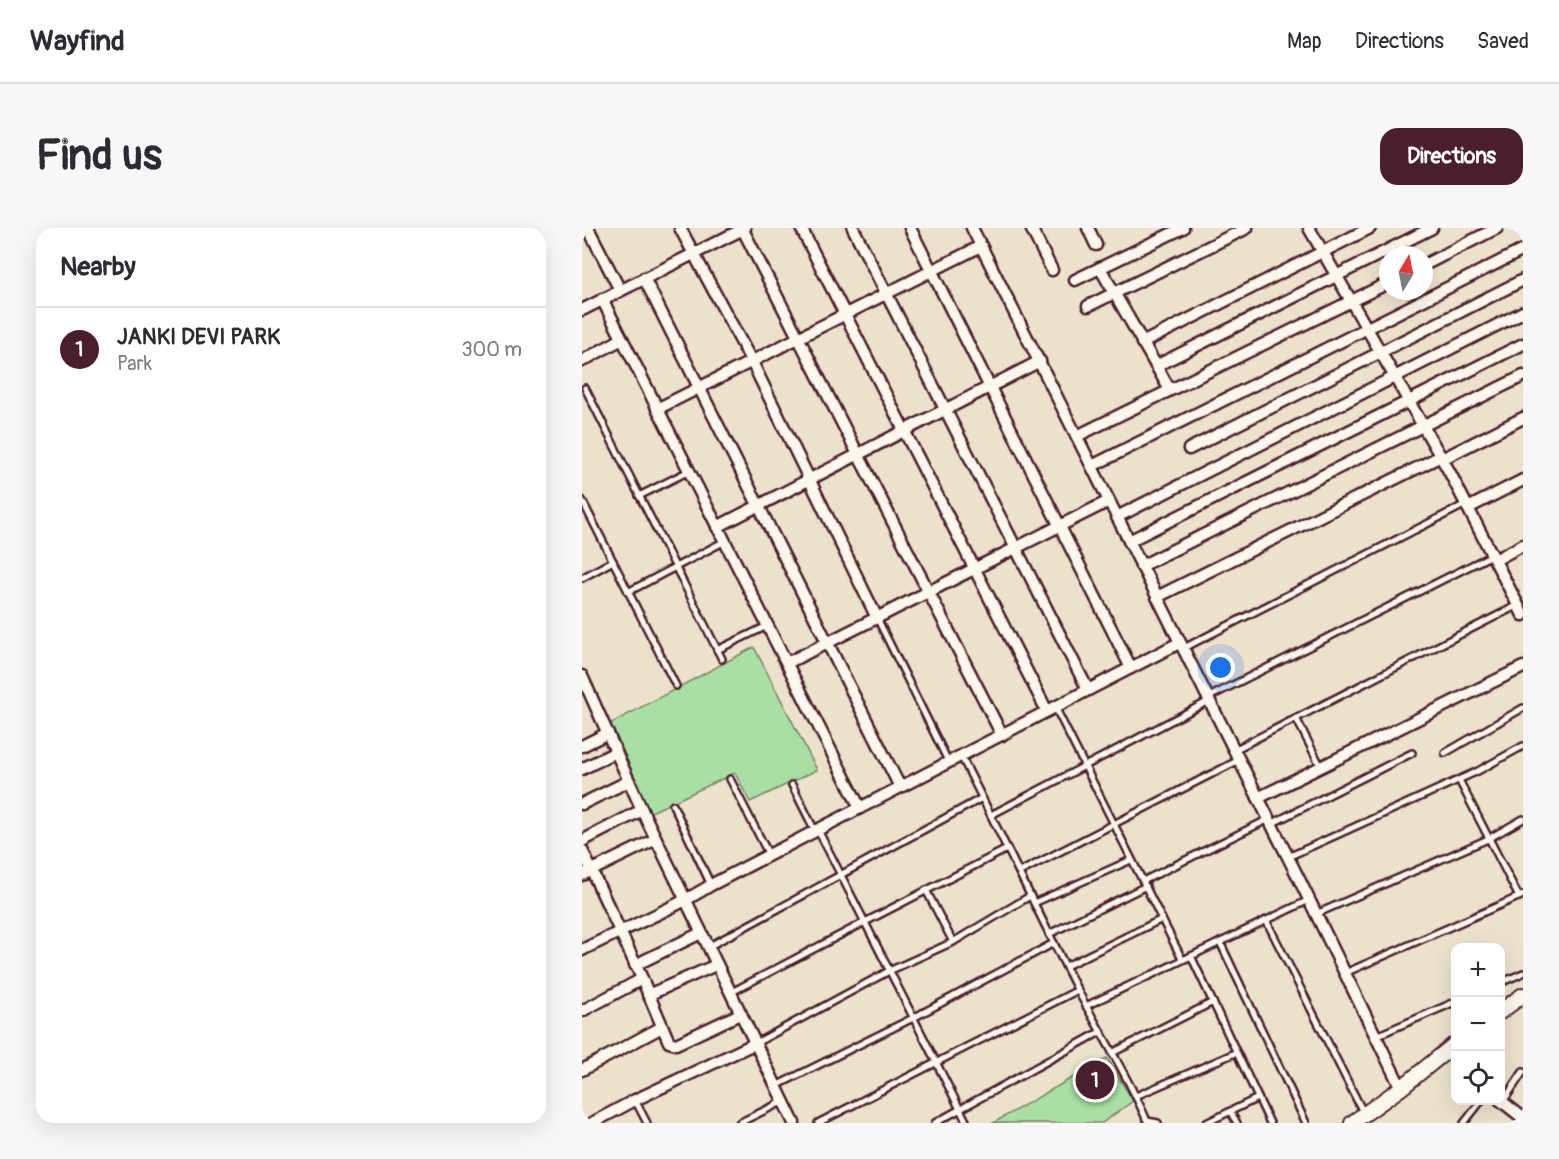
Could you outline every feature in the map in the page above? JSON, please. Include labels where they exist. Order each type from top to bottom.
[{"type":"street","points":[[588,228],[620,290]]},
{"type":"street","points":[[680,228],[752,362],[877,618]]},
{"type":"street","points":[[582,310],[743,228],[1002,735]]},
{"type":"street","points":[[801,228],[975,569],[1051,709]]},
{"type":"street","points":[[853,228],[1088,690]]},
{"type":"street","points":[[910,228],[1131,668]]},
{"type":"street","points":[[972,228],[1288,857],[1401,1088]]},
{"type":"street","points":[[1030,228],[1052,270]]},
{"type":"street","points":[[1088,228],[1096,245]]},
{"type":"street","points":[[1075,280],[1183,228]]},
{"type":"street","points":[[1088,306],[1247,228]]},
{"type":"street","points":[[1310,228],[1442,458],[1521,610]]},
{"type":"street","points":[[1142,343],[1370,228]]},
{"type":"street","points":[[1156,366],[1432,228]]},
{"type":"street","points":[[1433,260],[1485,231],[1497,228]]},
{"type":"street","points":[[657,409],[981,246]]},
{"type":"street","points":[[1092,466],[1523,250]]},
{"type":"street","points":[[1100,268],[1170,390]]},
{"type":"street","points":[[644,278],[900,787]]},
{"type":"street","points":[[1189,449],[1523,280]]},
{"type":"street","points":[[1077,436],[1379,288]]},
{"type":"street","points":[[602,299],[860,808]]},
{"type":"street","points":[[1117,517],[1523,312]]},
{"type":"street","points":[[582,361],[622,339]]},
{"type":"street","points":[[1129,541],[1523,344]]},
{"type":"street","points":[[717,526],[1040,361]]},
{"type":"street","points":[[1141,566],[1523,376]]},
{"type":"street","points":[[1157,597],[1523,418]]},
{"type":"street","points":[[1467,506],[1523,480]]},
{"type":"street","points":[[787,663],[1109,501]]},
{"type":"street","points":[[1493,557],[1523,545]]},
{"type":"street","points":[[582,950],[619,930],[686,901],[711,885],[1051,709],[1131,668],[1181,646]]},
{"type":"street","points":[[1258,798],[1523,667]]},
{"type":"street","points":[[582,676],[586,697],[608,733],[642,810],[794,1123]]},
{"type":"street","points":[[582,746],[608,733]]},
{"type":"street","points":[[582,769],[616,752]]},
{"type":"street","points":[[582,804],[629,781]]},
{"type":"street","points":[[582,841],[642,810]]},
{"type":"street","points":[[586,873],[656,839]]},
{"type":"street","points":[[582,850],[586,873],[619,930],[669,1042],[676,1044],[740,1014]]},
{"type":"street","points":[[635,964],[701,933]]},
{"type":"street","points":[[648,995],[716,965]]},
{"type":"street","points":[[582,1011],[642,979]]},
{"type":"street","points":[[1505,1008],[1523,995]]},
{"type":"street","points":[[582,1070],[662,1027]]},
{"type":"street","points":[[592,1123],[635,1100],[756,1043]]},
{"type":"street","points":[[1352,1123],[1451,1053]]},
{"type":"street","points":[[1505,1103],[1522,1114]]},
{"type":"lane","points":[[585,388],[722,659]]},
{"type":"lane","points":[[639,496],[689,471]]},
{"type":"lane","points":[[582,500],[676,686]]},
{"type":"lane","points":[[1181,646],[1467,506]]},
{"type":"lane","points":[[628,592],[724,541]]},
{"type":"lane","points":[[991,815],[1208,700],[1493,557]]},
{"type":"lane","points":[[582,578],[613,561]]},
{"type":"lane","points":[[1020,872],[1236,755],[1296,718],[1521,610]]},
{"type":"lane","points":[[877,618],[949,763]]},
{"type":"lane","points":[[717,650],[767,626]]},
{"type":"lane","points":[[1445,753],[1523,708]]},
{"type":"lane","points":[[1051,709],[1114,823],[1182,959]]},
{"type":"lane","points":[[1296,718],[1321,766]]},
{"type":"lane","points":[[1288,857],[1459,780],[1523,746]]},
{"type":"lane","points":[[1049,934],[1144,884],[1412,753]]},
{"type":"lane","points":[[961,756],[1049,934],[1136,1096],[1147,1121],[1158,1123]]},
{"type":"lane","points":[[730,778],[769,855]]},
{"type":"lane","points":[[1345,973],[1521,896],[1488,839],[1459,780]]},
{"type":"lane","points":[[792,785],[841,875],[966,1123]]},
{"type":"lane","points":[[708,946],[982,798]]},
{"type":"lane","points":[[673,805],[711,885]]},
{"type":"lane","points":[[1316,914],[1488,839],[1523,819]]},
{"type":"lane","points":[[730,993],[1007,849]]},
{"type":"lane","points":[[1034,903],[1131,860]]},
{"type":"lane","points":[[926,890],[953,942]]},
{"type":"lane","points":[[756,1043],[889,971],[953,942],[1030,896]]},
{"type":"lane","points":[[1086,1006],[1309,900]]},
{"type":"lane","points":[[1066,966],[1162,919]]},
{"type":"lane","points":[[1266,920],[1364,1114]]},
{"type":"lane","points":[[1220,942],[1306,1123]]},
{"type":"lane","points":[[776,1086],[913,1018],[1054,943]]},
{"type":"lane","points":[[1191,956],[1270,1123]]},
{"type":"lane","points":[[1505,980],[1523,973]]},
{"type":"lane","points":[[818,1123],[1078,990]]},
{"type":"lane","points":[[1112,1053],[1213,1002]]},
{"type":"lane","points":[[1376,1036],[1451,1004]]},
{"type":"lane","points":[[935,1123],[1100,1032]]},
{"type":"lane","points":[[1136,1096],[1235,1053]]},
{"type":"lane","points":[[1505,1097],[1523,1072]]},
{"type":"lane","points":[[1206,1123],[1258,1098]]},
{"type":"lane","points":[[635,1100],[647,1123]]},
{"type":"lane","points":[[739,1123],[784,1101]]},
{"type":"lane","points":[[1464,1123],[1479,1105]]},
{"type":"lane","points":[[1230,1111],[1236,1123]]},
{"type":"green space","points":[[754,647],[817,770],[750,802],[735,773],[645,815],[604,727]]},
{"type":"green space","points":[[1107,1058],[1133,1101],[1102,1123],[993,1123]]},
{"type":"place","name":"JANKI DEVI PARK","points":[[1095,1080]]}]
